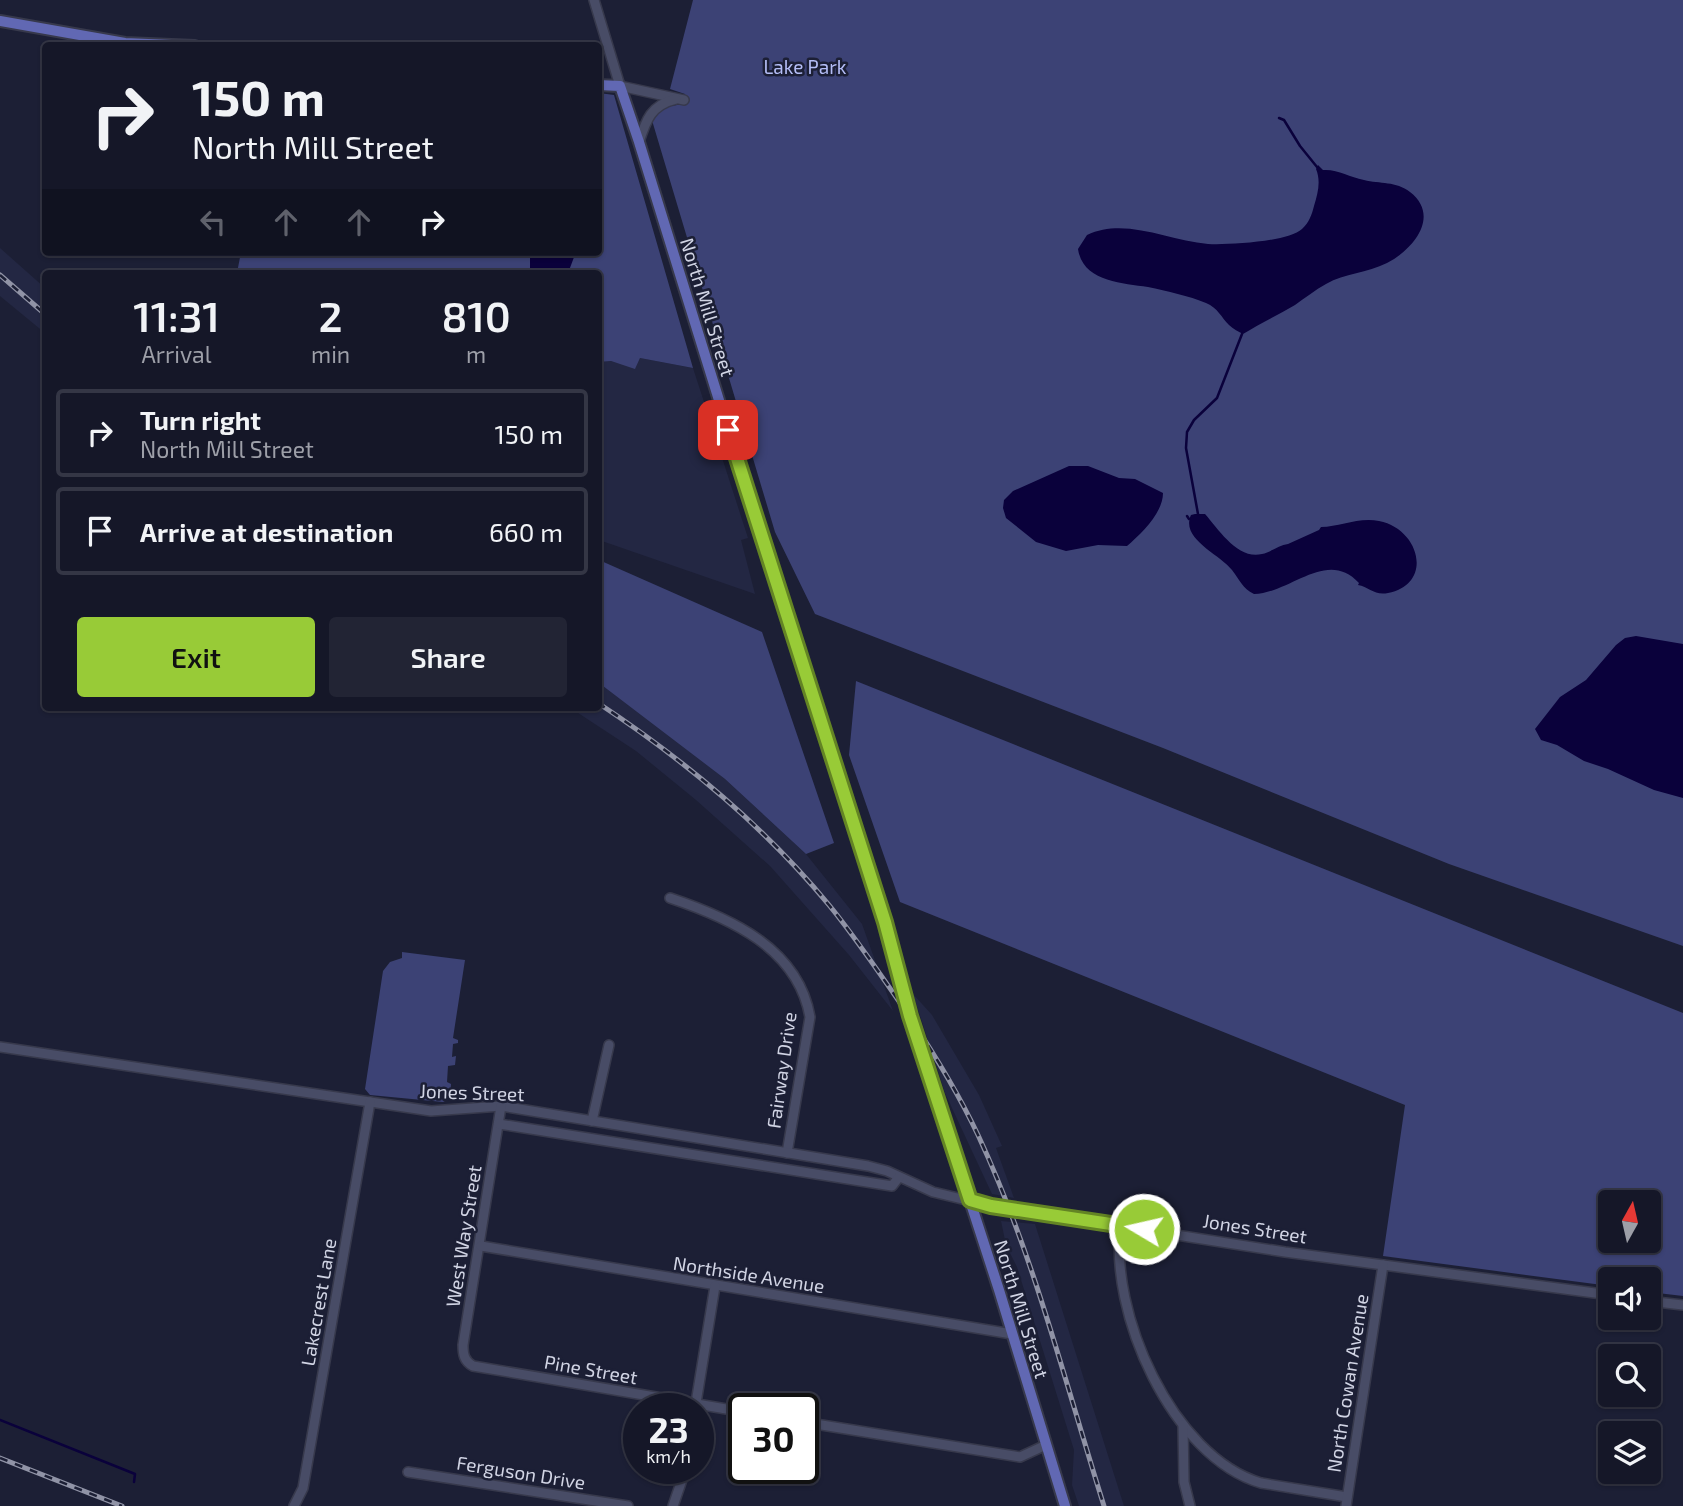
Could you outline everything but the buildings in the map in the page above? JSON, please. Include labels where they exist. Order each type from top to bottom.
[{"type":"main road","points":[[0,21],[119,42]]},
{"type":"main road","points":[[602,85],[620,86]]},
{"type":"main road","name":"North Mill Street","points":[[620,86],[885,922],[910,1016],[1065,1506]]},
{"type":"street","name":"North Mill Street","points":[[594,0],[620,86]]},
{"type":"street","points":[[620,86],[682,99],[663,103],[650,112],[639,142]]},
{"type":"street","name":"Fairway Drive","points":[[670,898],[728,920],[754,935],[786,964],[807,1000],[809,1020],[787,1153]]},
{"type":"street","points":[[592,1121],[609,1045]]},
{"type":"street","name":"Jones Street","points":[[0,1047],[431,1111],[501,1107],[592,1121],[874,1167],[933,1192],[991,1206],[1383,1265],[1598,1293]]},
{"type":"street","name":"Lakecrest Lane","points":[[294,1506],[303,1488],[370,1102]]},
{"type":"street","name":"West Way Street","points":[[473,1366],[463,1354],[463,1345],[481,1246],[501,1107]]},
{"type":"street","name":"Jones Street","points":[[499,1124],[892,1186],[899,1177]]},
{"type":"street","points":[[1121,1225],[1119,1261],[1144,1360],[1158,1389],[1183,1424],[1214,1455],[1249,1479],[1346,1502]]},
{"type":"street","name":"Northside Avenue","points":[[481,1246],[1012,1334]]},
{"type":"street","name":"North Cowan Avenue","points":[[1346,1502],[1383,1265]]},
{"type":"street","points":[[697,1393],[715,1286]]},
{"type":"street","points":[[1661,1302],[1683,1305]]},
{"type":"street","name":"Pine Street","points":[[473,1366],[623,1394]]},
{"type":"street","points":[[1183,1424],[1184,1482],[1190,1506]]},
{"type":"street","points":[[819,1425],[1020,1457],[1046,1446]]},
{"type":"street","name":"Ferguson Drive","points":[[408,1472],[628,1506]]},
{"type":"street","points":[[673,1506],[681,1484]]},
{"type":"shaded area","points":[[1318,165],[1323,170],[1405,188],[1419,201],[1423,211],[1420,232],[1406,250],[1387,263],[1333,280],[1243,334],[1206,303],[1170,292],[1105,279],[1087,268],[1081,260],[1078,249],[1087,235],[1117,228],[1208,244],[1257,242],[1295,233],[1304,227],[1312,212],[1317,196]]},
{"type":"shaded area","points":[[0,248],[42,285],[42,331],[0,296]]},
{"type":"shaded area","points":[[530,256],[574,256],[569,270],[530,270]]},
{"type":"shaded area","points":[[640,358],[693,368],[748,538],[741,540],[755,594],[602,541],[602,362],[611,361],[635,368]]},
{"type":"shaded area","points":[[1069,466],[1088,466],[1119,478],[1135,479],[1163,493],[1162,501],[1145,529],[1127,546],[1098,545],[1066,551],[1036,542],[1006,518],[1004,500],[1013,491]]},
{"type":"shaded area","points":[[1205,514],[1237,548],[1253,555],[1288,544],[1321,527],[1364,520],[1379,521],[1404,534],[1412,545],[1416,568],[1412,579],[1403,588],[1388,593],[1379,593],[1358,585],[1347,573],[1334,570],[1321,571],[1268,592],[1254,594],[1226,564],[1196,539],[1189,524],[1191,515]]},
{"type":"shaded area","points":[[1636,636],[1683,644],[1683,798],[1654,790],[1584,761],[1557,745],[1541,740],[1535,729],[1560,697],[1586,680],[1616,645],[1625,638]]},
{"type":"shaded area","points":[[602,685],[725,779],[806,854],[862,924],[893,1011],[849,955],[770,866],[636,751],[575,711],[602,711]]},
{"type":"shaded area","points":[[913,994],[932,1015],[979,1095],[1002,1146],[996,1148],[1014,1198],[992,1194],[945,1093]]},
{"type":"shaded area","points":[[1001,1221],[1035,1224],[1124,1506],[1079,1506],[1072,1485],[1074,1450],[1017,1267],[1006,1245]]},
{"type":"green space","name":"Lake Park","points":[[693,0],[1683,0],[1683,946],[1449,864],[1163,748],[815,614],[775,532],[651,117],[659,108],[683,104],[685,94],[670,89]]},
{"type":"green space","points":[[602,93],[614,95],[693,368],[640,358],[635,369],[611,361],[602,362],[602,270],[238,270],[240,256],[602,256]]},
{"type":"green space","points":[[602,561],[762,632],[834,843],[806,854],[725,779],[602,685]]},
{"type":"green space","points":[[856,681],[1683,1013],[1683,1296],[1661,1293],[1661,1267],[1598,1267],[1598,1284],[1383,1256],[1405,1105],[900,902],[849,755]]},
{"type":"green space","points":[[402,952],[465,960],[453,1038],[458,1040],[458,1043],[453,1044],[452,1057],[456,1056],[455,1065],[448,1066],[450,1098],[443,1102],[370,1095],[365,1089],[383,971],[390,962],[402,958]]},
{"type":"waterway","points":[[1279,118],[1284,120],[1317,167]]},
{"type":"waterway","points":[[1198,514],[1186,448],[1187,432],[1194,420],[1217,398],[1242,334]]},
{"type":"waterway","points":[[0,1420],[135,1474],[134,1482]]},
{"type":"railway","points":[[0,275],[42,312]]},
{"type":"railway","points":[[602,706],[661,747],[721,795],[804,876],[846,926],[928,1045],[960,1099],[998,1180],[1047,1318],[1104,1506]]},
{"type":"railway","points":[[0,1458],[122,1506]]},
{"type":"route","points":[[728,430],[885,922],[910,1016],[970,1200],[991,1206],[1144,1229]]}]
